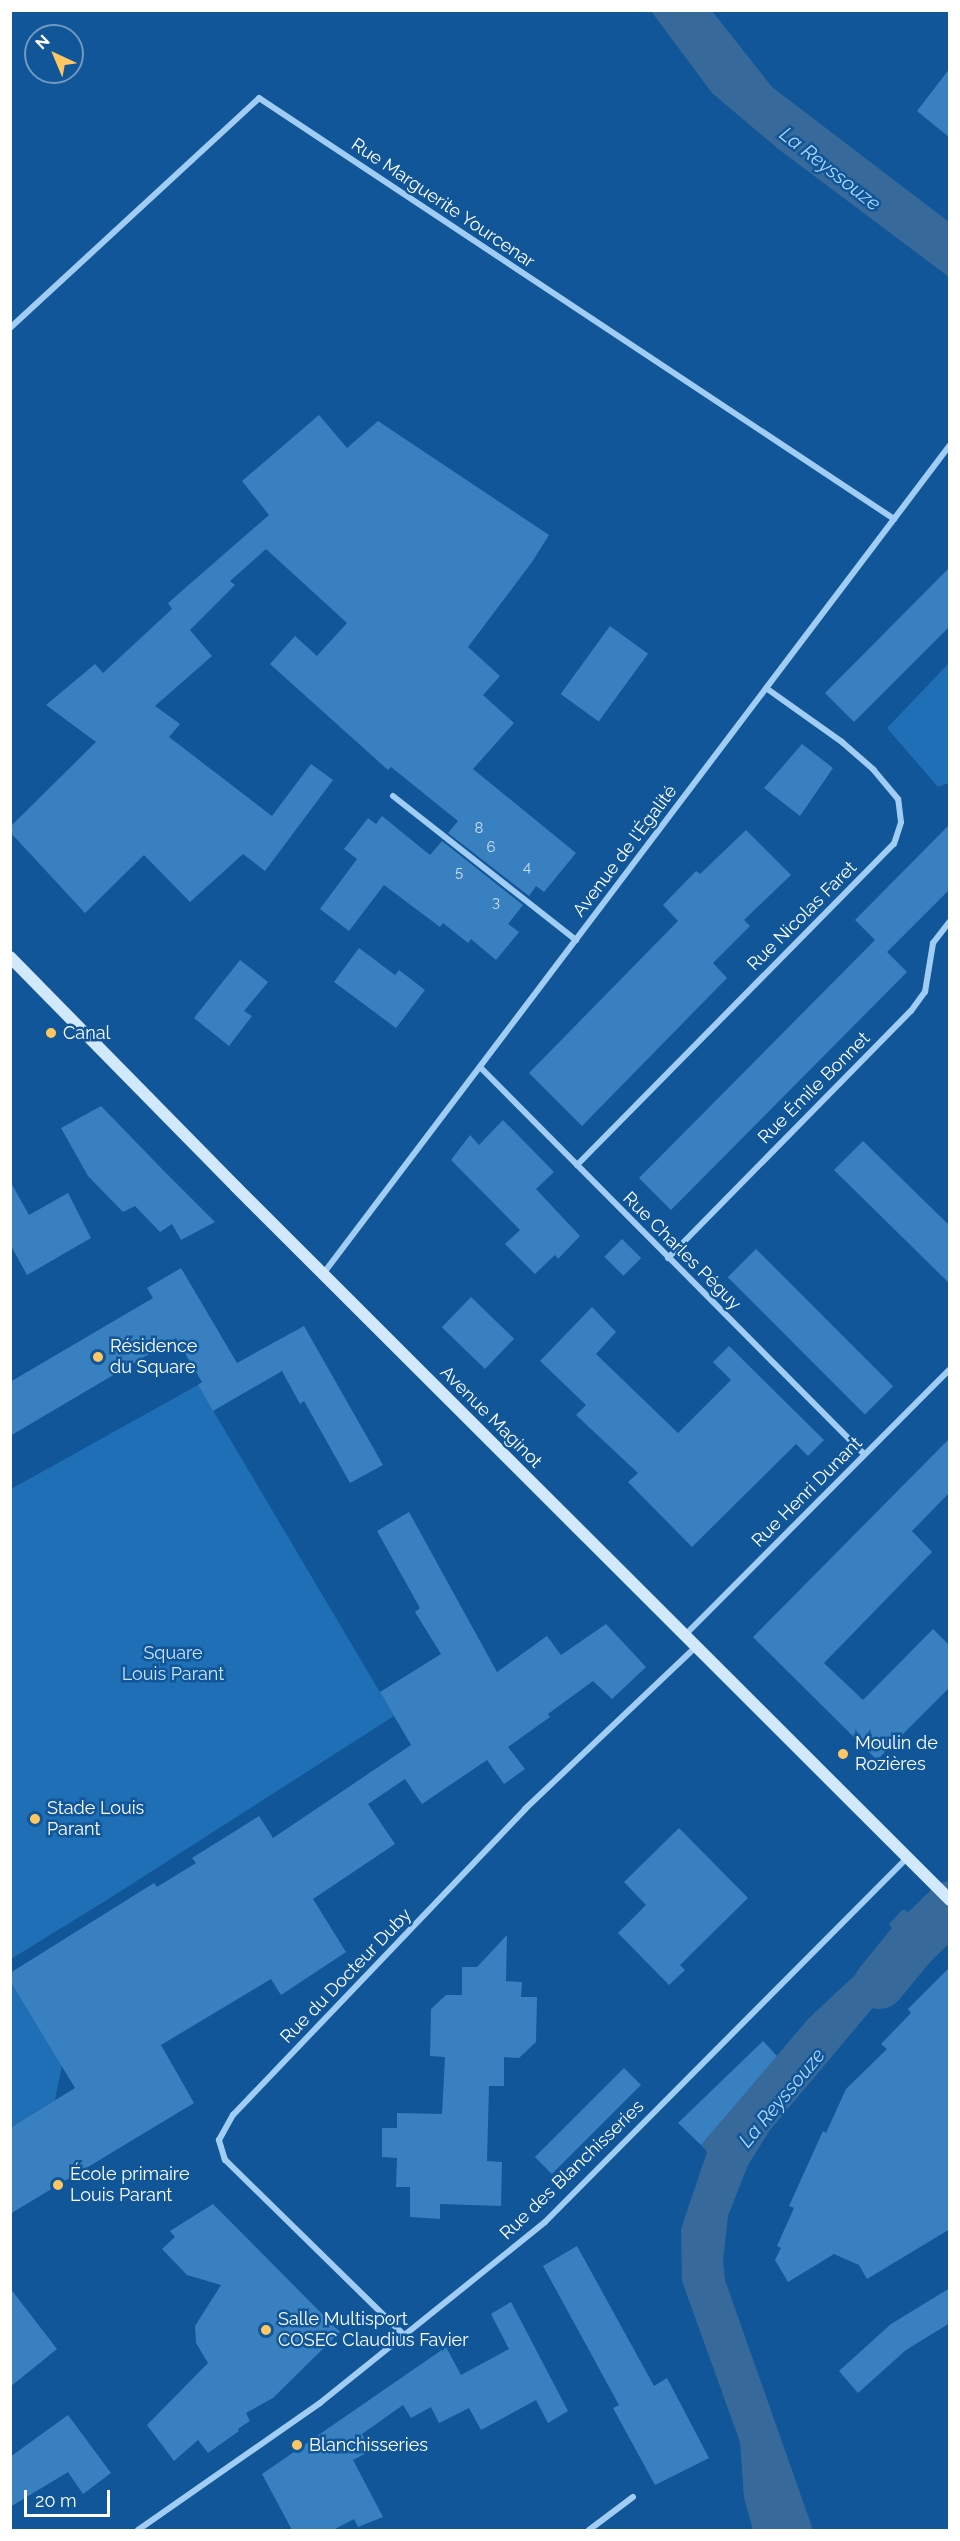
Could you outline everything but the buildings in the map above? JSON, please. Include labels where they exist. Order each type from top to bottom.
[{"type":"main road","name":"Avenue Maginot","points":[[10,957],[323,1274],[950,1900]]},
{"type":"street","name":"Rue Marguerite Yourcenar","points":[[10,328],[259,99],[894,519]]},
{"type":"street","name":"Avenue de l'Égalité","points":[[323,1274],[950,445]]},
{"type":"street","name":"Rue Nicolas Faret","points":[[577,1165],[894,844],[901,822],[898,799],[874,770],[842,742],[766,688]]},
{"type":"street","points":[[393,796],[576,940]]},
{"type":"street","name":"Rue Émile Bonnet","points":[[668,1258],[911,1011],[925,992],[933,943],[950,921]]},
{"type":"street","name":"Rue Charles Péguy","points":[[480,1067],[864,1454]]},
{"type":"street","name":"Rue Henri Dunant","points":[[685,1636],[950,1369]]},
{"type":"street","name":"Rue du Docteur Duby","points":[[405,2336],[225,2160],[219,2140],[233,2115],[525,1809],[696,1647]]},
{"type":"street","name":"Rue des Blanchisseries","points":[[138,2530],[320,2403],[545,2222],[907,1858]]},
{"type":"street","points":[[589,2530],[633,2497]]},
{"type":"green space","points":[[949,663],[949,783],[938,787],[887,728]]},
{"type":"green space","name":"Square Louis Parant","points":[[198,1385],[394,1716],[11,1959],[11,1489]]},
{"type":"green space","points":[[10,1981],[62,2065],[55,2100],[10,2128]]},
{"type":"water","points":[[651,11],[712,11],[772,87],[949,222],[949,277],[777,148],[712,93]]},
{"type":"water","points":[[902,1910],[905,1910],[936,1940],[891,1986],[770,2130],[748,2165],[728,2216],[723,2261],[725,2280],[813,2530],[753,2530],[744,2498],[740,2442],[682,2281],[681,2229],[707,2152],[701,2145],[809,2018],[897,1936],[889,1924]]},
{"type":"waterway","name":"La Reyssouze","points":[[879,1983],[910,1945],[950,1906]]},
{"type":"place","name":"Canal","points":[[51,1033]]},
{"type":"place","name":"Résidence du Square","points":[[98,1357]]},
{"type":"place","name":"Moulin de Rozières","points":[[843,1754]]},
{"type":"place","name":"Stade Louis Parant","points":[[35,1819]]},
{"type":"place","name":"École primaire Louis Parant","points":[[58,2185]]},
{"type":"place","name":"Salle Multisport COSEC Claudius Favier","points":[[266,2330]]},
{"type":"place","name":"Blanchisseries","points":[[297,2445]]}]
